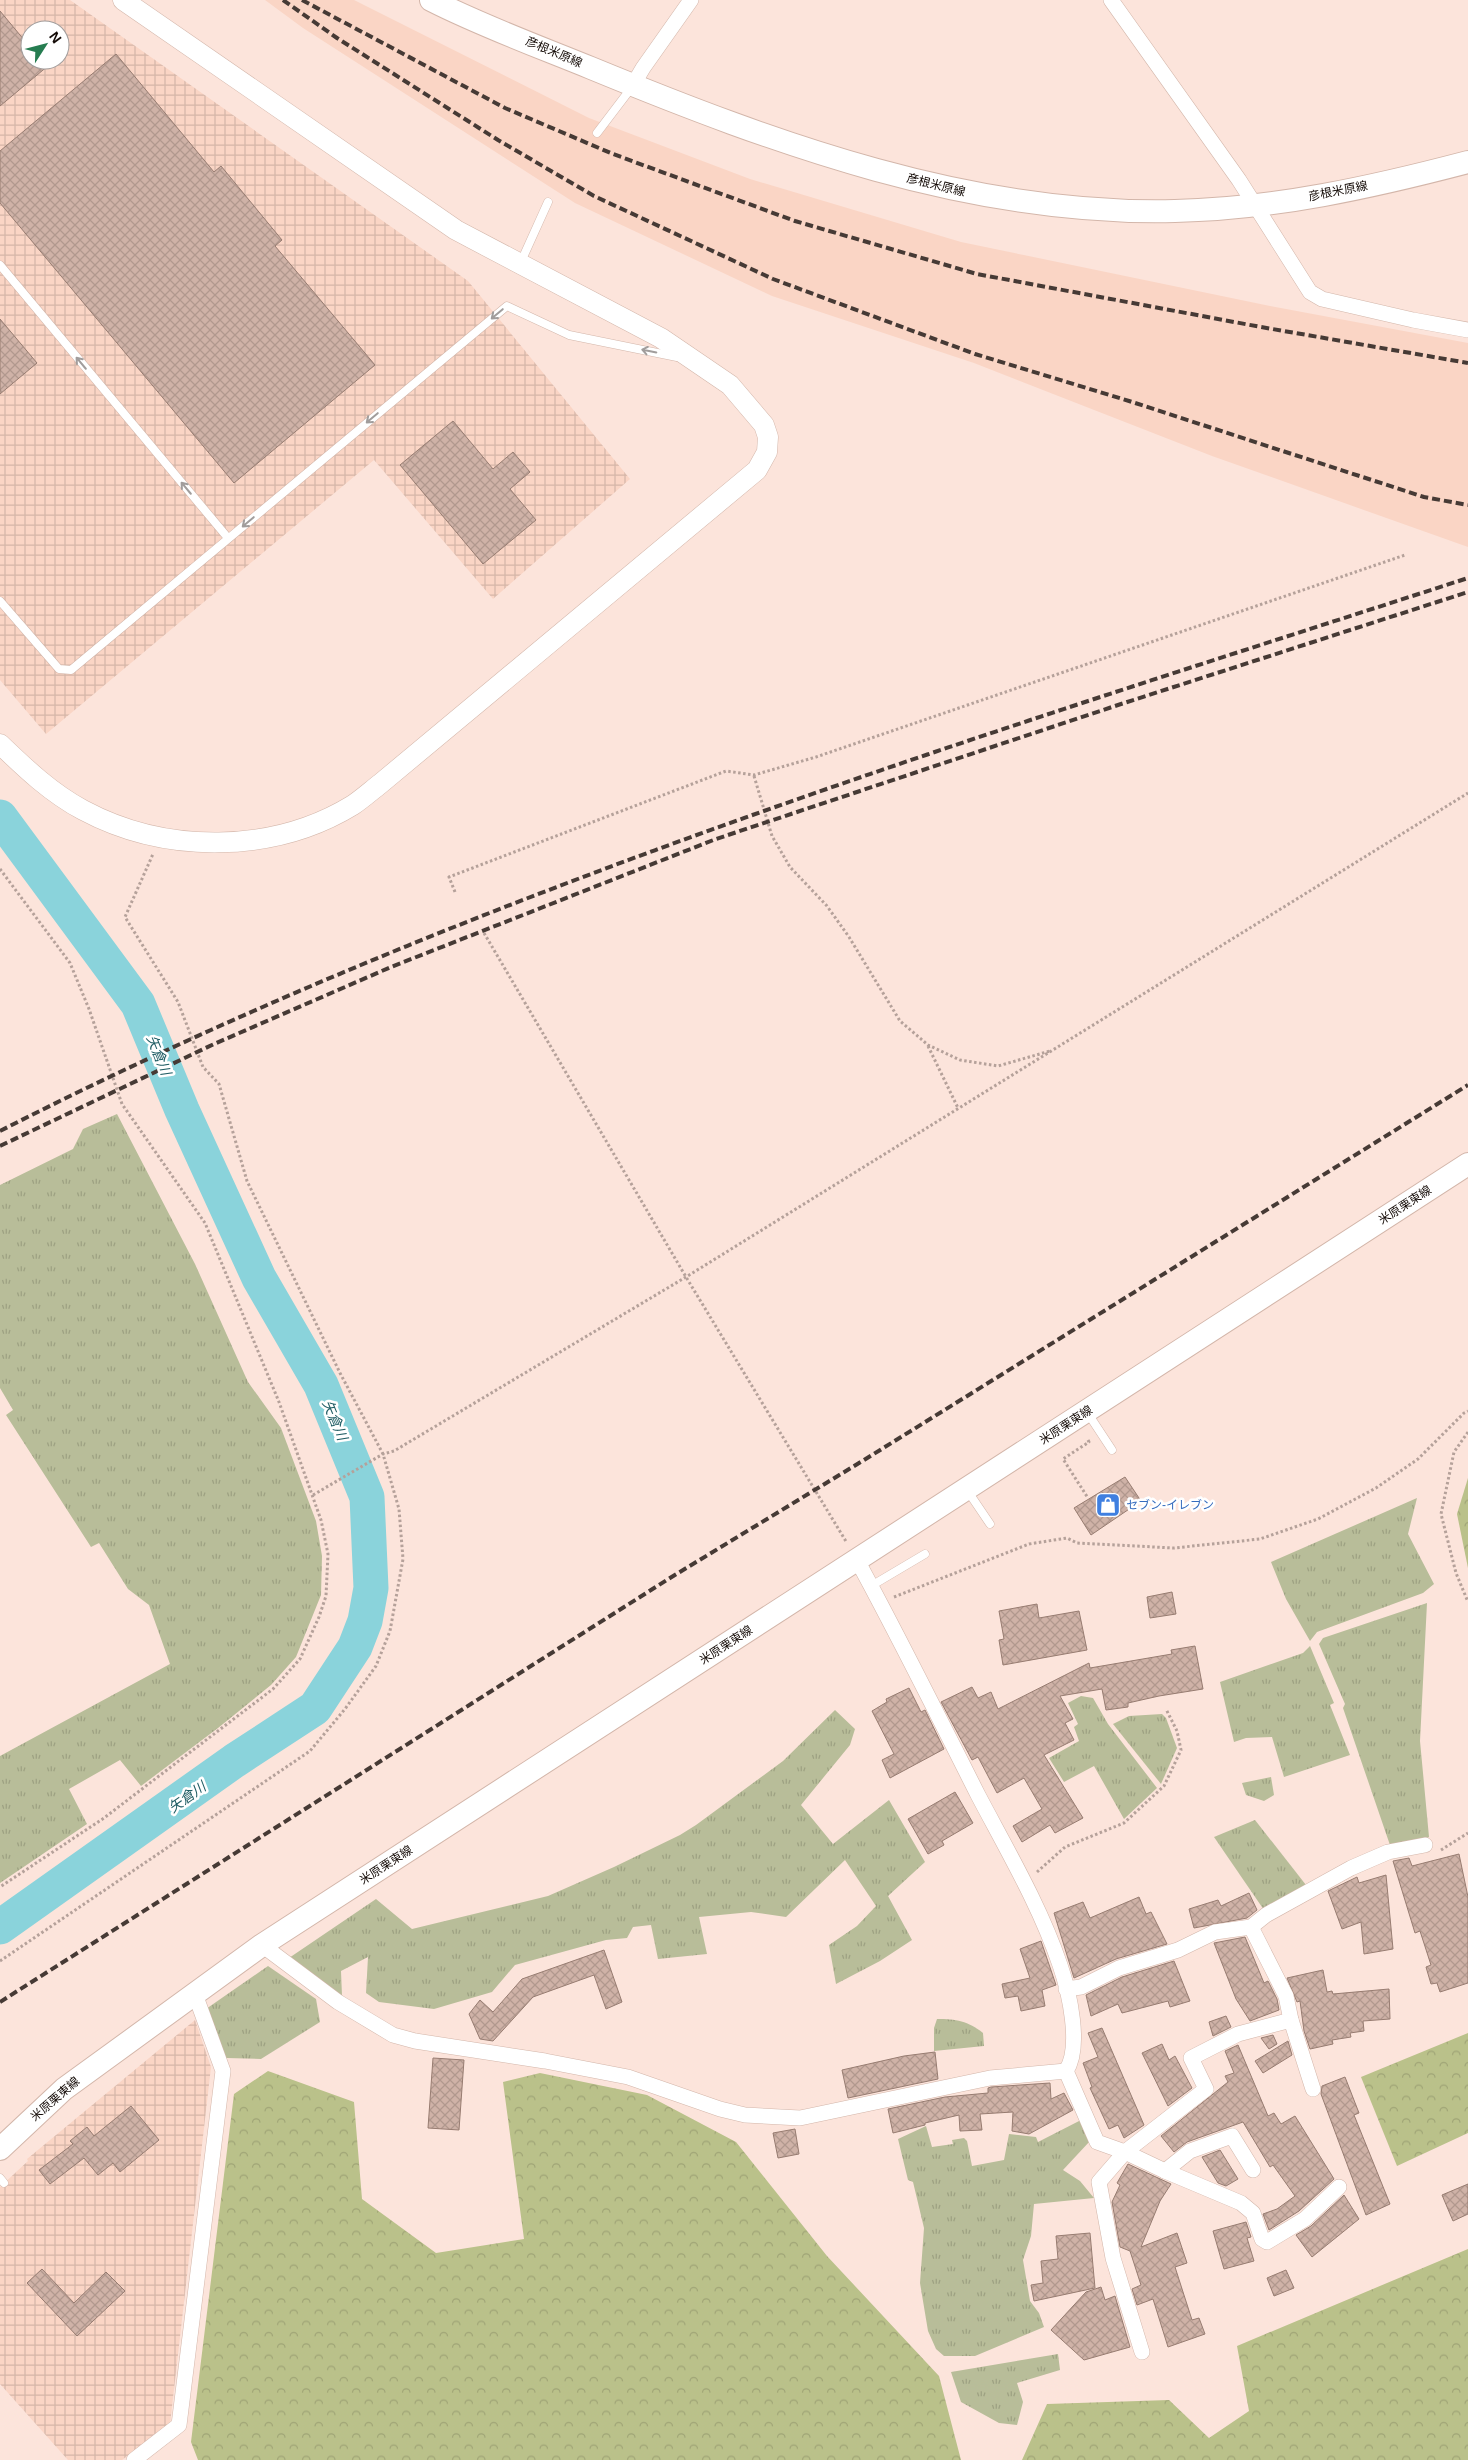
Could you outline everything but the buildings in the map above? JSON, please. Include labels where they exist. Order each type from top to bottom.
[{"type":"main road","name":"彦根米原線","points":[[431,0],[633,85],[760,133],[883,172],[957,191],[1024,202],[1107,209],[1174,211],[1256,206],[1346,191],[1468,162]]},
{"type":"main road","name":"米原栗東線","points":[[0,2149],[64,2089],[262,1945],[1468,1164]]},
{"type":"street","points":[[0,744],[34,776],[82,810],[120,826],[158,836],[201,843],[242,842],[275,836],[317,822],[352,805],[757,470],[767,452],[768,437],[764,425],[730,385],[696,360],[661,338],[456,230],[123,0]]},
{"type":"street","points":[[633,85],[691,0]]},
{"type":"street","points":[[1112,0],[1256,206],[1310,292],[1331,301],[1413,320],[1468,330]]},
{"type":"street","points":[[857,1560],[1025,1885],[1052,1943],[1066,1990],[1075,2040],[1074,2055],[1066,2071]]},
{"type":"street","points":[[1066,1990],[1081,1987],[1119,1968],[1178,1950],[1215,1932],[1251,1927],[1266,1916],[1344,1872],[1388,1852],[1425,1846]]},
{"type":"street","points":[[1251,1927],[1286,1996],[1291,2020],[1313,2088]]},
{"type":"street","points":[[262,1945],[338,2002],[393,2035],[415,2041],[546,2061],[628,2077],[720,2109],[745,2115],[800,2118],[990,2078],[1066,2071]]},
{"type":"street","points":[[134,2460],[179,2425],[223,2071],[195,1994]]},
{"type":"street","points":[[1142,2352],[1113,2258],[1099,2182],[1126,2152],[1206,2089],[1191,2058],[1238,2034],[1291,2020]]},
{"type":"street","points":[[1066,2071],[1097,2142],[1126,2152],[1165,2171],[1241,2203],[1253,2213],[1262,2239],[1268,2242],[1305,2219],[1340,2187]]},
{"type":"street","points":[[1165,2171],[1190,2151],[1232,2136],[1253,2170]]},
{"type":"lane","points":[[596,134],[633,85]]},
{"type":"lane","points":[[519,264],[548,202]]},
{"type":"lane","points":[[0,265],[228,538]]},
{"type":"lane","points":[[0,601],[59,669],[71,670],[507,306],[569,335],[696,360]]},
{"type":"lane","points":[[1086,1411],[1112,1450]]},
{"type":"lane","points":[[966,1489],[990,1524]]},
{"type":"lane","points":[[871,1586],[925,1554]]},
{"type":"path","points":[[455,892],[449,877],[726,772],[754,775],[816,757],[1405,555]]},
{"type":"path","points":[[754,775],[772,836],[790,866],[827,906],[849,937],[900,1021],[928,1046],[960,1060],[998,1066],[1058,1048]]},
{"type":"path","points":[[315,1494],[383,1454],[394,1450],[686,1278],[958,1108],[1058,1048],[1228,940],[1468,793]]},
{"type":"path","points":[[0,1961],[310,1751],[345,1709],[376,1666],[390,1631],[402,1559],[399,1509],[383,1454],[340,1373],[247,1181],[219,1084],[203,1066],[178,1002],[125,917],[151,862],[158,836]]},
{"type":"path","points":[[0,869],[70,963],[89,1009],[122,1104],[205,1223],[315,1494],[328,1554],[326,1596],[300,1659],[273,1689],[104,1818],[0,1887]]},
{"type":"path","points":[[484,933],[686,1278],[857,1560]]},
{"type":"path","points":[[928,1046],[958,1108]]},
{"type":"path","points":[[879,1602],[1029,1544],[1067,1538],[1077,1543],[1174,1548],[1260,1539],[1318,1519],[1376,1488],[1418,1459],[1464,1412],[1468,1411]]},
{"type":"path","points":[[1468,1432],[1454,1452],[1441,1514],[1456,1573],[1468,1602]]},
{"type":"path","points":[[1086,1436],[1089,1442],[1063,1459],[1088,1498]]},
{"type":"path","points":[[1025,1885],[1065,1848],[1124,1823],[1164,1786],[1181,1750],[1177,1731],[1166,1709]]},
{"type":"path","points":[[1425,1846],[1441,1850],[1468,1833]]},
{"type":"shaded area","points":[[0,0],[70,0],[468,281],[630,479],[493,599],[374,460],[46,734],[0,680]]},
{"type":"shaded area","points":[[265,0],[354,0],[589,118],[750,179],[961,242],[1270,306],[1468,343],[1468,547],[1212,456],[974,363],[772,296],[575,203],[303,28]]},
{"type":"shaded area","points":[[195,2020],[211,2067],[170,2424],[122,2460],[68,2460],[0,2384],[0,2187],[28,2161],[27,2159]]},
{"type":"green space","points":[[117,1114],[195,1264],[248,1382],[281,1428],[316,1521],[322,1556],[321,1595],[296,1657],[271,1685],[141,1786],[120,1760],[69,1789],[87,1824],[0,1883],[0,1756],[170,1664],[149,1605],[128,1589],[99,1543],[91,1547],[6,1415],[13,1410],[0,1388],[0,1185],[73,1149],[83,1129]]},
{"type":"green space","points":[[1468,1478],[1468,1568],[1457,1514]]},
{"type":"green space","points":[[1417,1498],[1408,1534],[1434,1584],[1423,1593],[1317,1632],[1310,1641],[1286,1599],[1271,1562]]},
{"type":"green space","points":[[1427,1603],[1420,1741],[1429,1837],[1420,1842],[1391,1848],[1343,1708],[1345,1704],[1319,1644],[1323,1638]]},
{"type":"green space","points":[[1310,1646],[1334,1703],[1330,1705],[1350,1755],[1284,1777],[1272,1737],[1246,1738],[1234,1742],[1220,1682],[1303,1653]]},
{"type":"green space","points":[[1081,1696],[1093,1698],[1108,1724],[1157,1788],[1124,1819],[1094,1766],[1064,1782],[1049,1758],[1079,1741],[1074,1727],[1078,1724],[1068,1703]]},
{"type":"green space","points":[[835,1710],[855,1729],[850,1745],[801,1805],[833,1844],[889,1800],[925,1862],[888,1896],[912,1940],[880,1961],[836,1984],[829,1945],[857,1926],[876,1906],[845,1860],[786,1917],[751,1912],[699,1917],[707,1954],[658,1959],[651,1925],[633,1927],[627,1938],[606,1940],[515,1965],[492,1992],[434,2009],[379,2002],[366,1993],[368,1957],[341,1971],[342,1996],[289,1958],[376,1899],[412,1929],[548,1896],[614,1867],[680,1835],[696,1825],[783,1761]]},
{"type":"green space","points":[[1162,1714],[1166,1718],[1177,1748],[1161,1784],[1113,1724],[1129,1716]]},
{"type":"green space","points":[[1271,1777],[1274,1795],[1264,1801],[1246,1795],[1242,1783]]},
{"type":"green space","points":[[1255,1820],[1306,1885],[1264,1910],[1214,1837]]},
{"type":"green space","points":[[268,1966],[316,1999],[320,2022],[261,2059],[226,2058],[206,2009]]},
{"type":"green space","points":[[937,2019],[956,2020],[967,2023],[983,2033],[984,2046],[934,2051],[934,2028]]},
{"type":"green space","points":[[1468,2033],[1468,2133],[1397,2166],[1361,2077]]},
{"type":"green space","points":[[268,2071],[354,2102],[362,2199],[436,2253],[524,2239],[503,2082],[540,2073],[647,2095],[736,2142],[827,2256],[939,2376],[961,2460],[198,2460],[191,2442],[234,2094]]},
{"type":"green space","points":[[1081,2120],[1090,2141],[1063,2170],[1080,2181],[1094,2198],[1034,2204],[1031,2236],[1023,2260],[1030,2301],[1039,2313],[1044,2327],[975,2356],[944,2356],[936,2349],[928,2331],[920,2283],[924,2228],[913,2182],[908,2180],[898,2139],[926,2126],[932,2147],[953,2144],[952,2140],[964,2138],[967,2141],[972,2166],[1004,2160],[1009,2134],[1036,2137],[1038,2142]]},
{"type":"green space","points":[[1468,2249],[1468,2460],[1022,2460],[1047,2404],[1169,2400],[1209,2438],[1249,2411],[1237,2346]]},
{"type":"green space","points":[[1058,2354],[1060,2370],[1017,2383],[1023,2402],[1017,2425],[999,2423],[961,2402],[951,2372]]},
{"type":"waterway","name":"矢倉川","points":[[0,817],[138,1004],[182,1110],[259,1278],[321,1385],[367,1497],[371,1588],[365,1621],[355,1647],[315,1708],[234,1761],[0,1927]]},
{"type":"railway","points":[[283,0],[337,38],[498,140],[594,196],[773,279],[975,354],[1129,401],[1424,497],[1468,505]]},
{"type":"railway","points":[[302,0],[505,108],[613,154],[795,221],[977,274],[1468,363]]},
{"type":"railway","points":[[0,1131],[177,1046],[357,967],[539,894],[723,826],[908,761],[1468,578]]},
{"type":"railway","points":[[0,1146],[214,1044],[391,967],[716,839],[1121,704],[1468,592]]},
{"type":"railway","points":[[0,2002],[670,1578],[864,1460],[1468,1085]]},
{"type":"place","name":"セブン-イレブン","points":[[1108,1505]]}]
